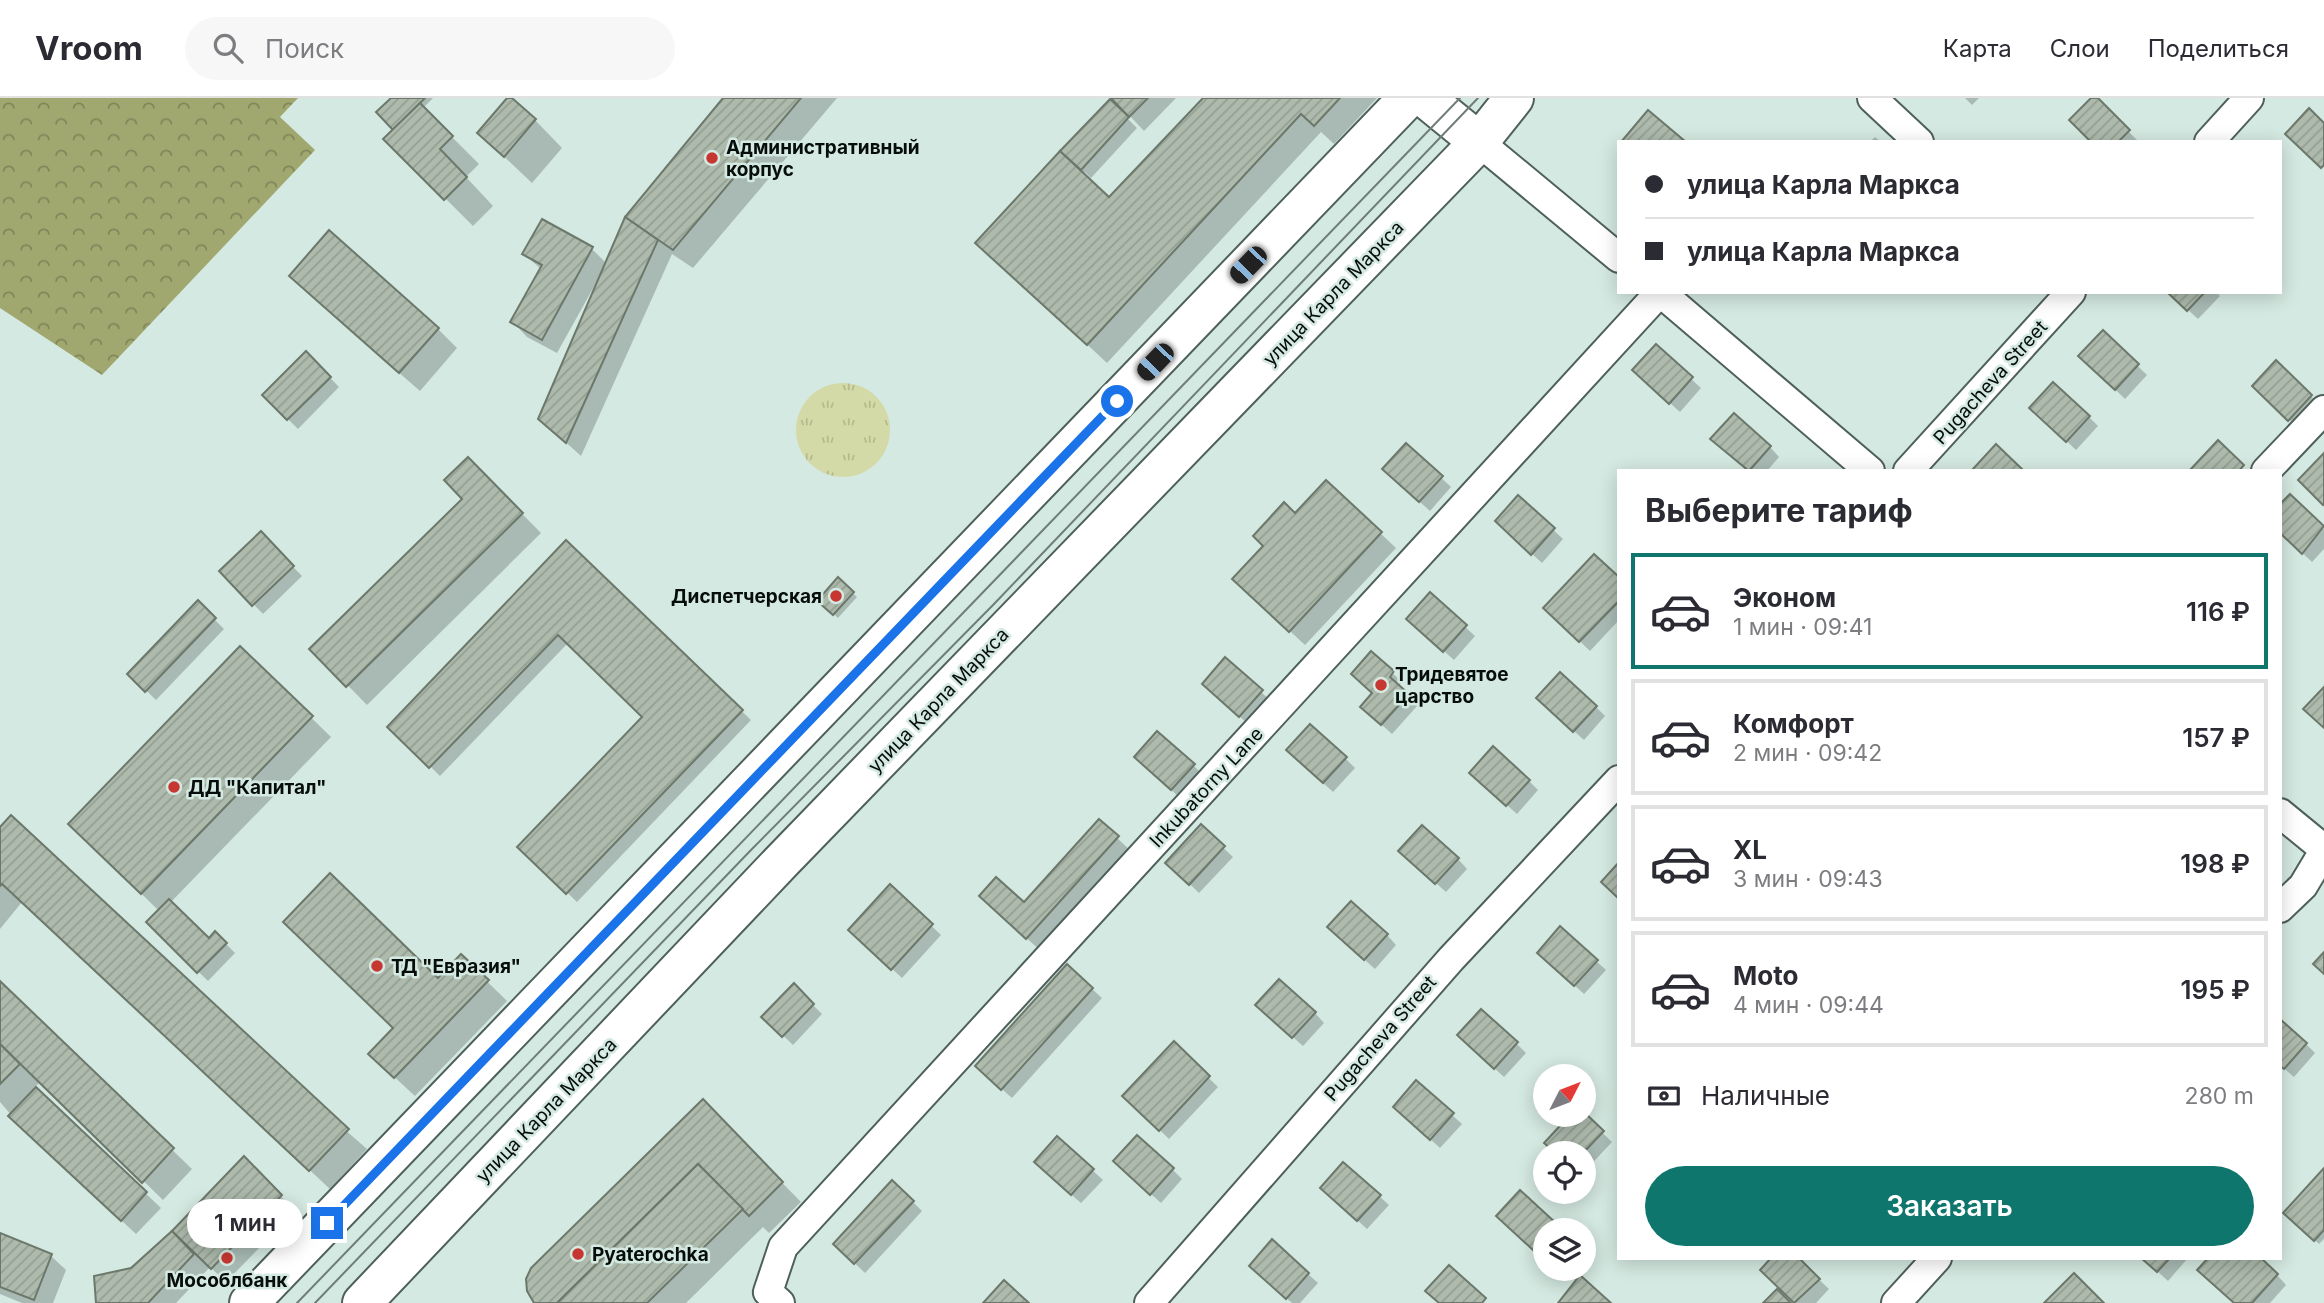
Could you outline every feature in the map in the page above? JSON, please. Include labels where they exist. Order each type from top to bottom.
[{"type":"main road","points":[[249,1303],[1408,98]]},
{"type":"main road","points":[[1425,98],[1479,142]]},
{"type":"main road","name":"улица Карла Маркса","points":[[362,1303],[782,861],[1479,142],[1514,98]]},
{"type":"street","points":[[1871,98],[1917,140]]},
{"type":"street","points":[[2211,140],[2249,98]]},
{"type":"street","points":[[1479,142],[1617,256]]},
{"type":"street","name":"Inkubatorny Lane","points":[[774,1297],[783,1247],[1658,294]]},
{"type":"street","points":[[1662,294],[1868,469]]},
{"type":"street","name":"Pugacheva Street","points":[[1911,469],[2069,294]]},
{"type":"street","points":[[2268,469],[2324,410]]},
{"type":"street","name":"Pugacheva Street","points":[[1149,1303],[1451,958],[1617,782]]},
{"type":"street","points":[[2282,816],[2324,850],[2303,886],[2282,906]]},
{"type":"street","points":[[1896,1303],[1935,1260]]},
{"type":"green space","points":[[0,98],[298,98],[280,117],[315,150],[102,375],[0,308]]},
{"type":"green space","points":[[843,383],[861,387],[876,397],[886,412],[890,430],[886,448],[876,463],[861,473],[843,477],[825,473],[810,463],[800,448],[796,430],[800,412],[810,397],[825,387]]},
{"type":"building","points":[[391,98],[425,98],[393,130],[376,112]]},
{"type":"building","points":[[507,98],[512,98],[536,119],[504,157],[477,133]]},
{"type":"building","name":"Административный корпус","points":[[723,98],[801,98],[673,250],[625,217]]},
{"type":"building","points":[[1111,98],[1148,98],[1129,117]]},
{"type":"building","points":[[1203,98],[1340,98],[1314,126],[1301,114],[1087,345],[975,243],[1060,151],[1109,197]]},
{"type":"building","points":[[2091,98],[2098,98],[2130,130],[2120,140],[2089,140],[2069,120]]},
{"type":"building","points":[[1110,99],[1129,117],[1081,170],[1060,151]]},
{"type":"building","points":[[420,103],[453,136],[440,149],[467,177],[444,200],[383,139]]},
{"type":"building","points":[[2309,108],[2324,123],[2324,165],[2321,168],[2285,134]]},
{"type":"building","points":[[1648,110],[1684,140],[1623,140]]},
{"type":"building","points":[[625,217],[658,240],[566,443],[538,419]]},
{"type":"building","points":[[542,219],[593,247],[542,340],[510,322],[542,265],[522,254]]},
{"type":"building","points":[[329,230],[439,328],[399,373],[289,276]]},
{"type":"building","points":[[2169,294],[2203,294],[2187,311]]},
{"type":"building","points":[[2103,330],[2139,364],[2115,390],[2078,356]]},
{"type":"building","points":[[1656,344],[1693,377],[1669,404],[1632,370]]},
{"type":"building","points":[[306,351],[331,377],[287,420],[262,395]]},
{"type":"building","points":[[2276,360],[2312,395],[2288,421],[2252,386]]},
{"type":"building","points":[[2053,382],[2090,416],[2066,442],[2029,408]]},
{"type":"building","points":[[1734,413],[1771,446],[1751,469],[1747,469],[1710,439]]},
{"type":"building","points":[[2218,440],[2244,465],[2241,469],[2191,469]]},
{"type":"building","points":[[1406,443],[1443,476],[1419,502],[1382,469]]},
{"type":"building","points":[[1996,444],[2022,469],[1973,469]]},
{"type":"building","points":[[2324,453],[2324,504],[2323,505],[2298,480]]},
{"type":"building","points":[[468,457],[523,513],[346,687],[309,649],[462,499],[444,480]]},
{"type":"building","points":[[1326,480],[1382,532],[1289,632],[1232,579],[1263,546],[1253,536],[1284,502],[1295,513]]},
{"type":"building","points":[[2290,494],[2324,526],[2302,554],[2282,535],[2282,502]]},
{"type":"building","points":[[1518,495],[1555,528],[1531,555],[1495,521]]},
{"type":"building","points":[[261,531],[294,566],[252,606],[219,571]]},
{"type":"building","points":[[566,540],[743,710],[566,894],[517,847],[642,717],[558,635],[429,768],[387,727]]},
{"type":"building","points":[[1594,554],[1617,575],[1617,603],[1579,642],[1543,608]]},
{"type":"building","name":"Диспетчерская","points":[[838,577],[854,592],[833,615],[817,601]]},
{"type":"building","points":[[1430,592],[1467,625],[1443,652],[1406,619]]},
{"type":"building","points":[[198,600],[216,618],[145,692],[127,674]]},
{"type":"building","name":"ДД \"Капитал\"","points":[[240,646],[313,716],[141,894],[68,824]]},
{"type":"building","name":"Тридевятое царство","points":[[1371,651],[1394,671],[1390,677],[1409,694],[1381,725],[1360,707],[1372,693],[1351,674]]},
{"type":"building","points":[[1225,657],[1263,690],[1239,717],[1202,684]]},
{"type":"building","points":[[1560,672],[1597,706],[1573,732],[1536,698]]},
{"type":"building","points":[[2324,687],[2324,728],[2303,709]]},
{"type":"building","points":[[1310,724],[1347,757],[1323,783],[1286,750]]},
{"type":"building","points":[[1157,731],[1195,764],[1171,790],[1134,757]]},
{"type":"building","points":[[1493,746],[1530,780],[1506,806],[1469,773]]},
{"type":"building","points":[[11,815],[349,1129],[309,1171],[2,884],[0,886],[0,827]]},
{"type":"building","points":[[1099,819],[1119,836],[1026,939],[979,896],[996,877],[1024,902]]},
{"type":"building","points":[[1201,824],[1225,846],[1189,885],[1165,863]]},
{"type":"building","points":[[1422,825],[1459,858],[1435,884],[1398,851]]},
{"type":"building","points":[[1617,864],[1617,897],[1601,882]]},
{"type":"building","name":"ТД \"Евразия\"","points":[[330,873],[438,978],[461,954],[489,980],[394,1078],[368,1054],[393,1028],[283,922]]},
{"type":"building","points":[[890,884],[933,924],[891,970],[848,930]]},
{"type":"building","points":[[169,899],[209,938],[215,931],[227,943],[197,973],[146,922]]},
{"type":"building","points":[[1351,901],[1388,934],[1364,960],[1327,927]]},
{"type":"building","points":[[1560,926],[1598,960],[1574,986],[1537,953]]},
{"type":"building","points":[[2324,952],[2324,974],[2313,964]]},
{"type":"building","points":[[1067,964],[1093,988],[1001,1090],[975,1066]]},
{"type":"building","points":[[1279,979],[1316,1012],[1292,1038],[1255,1005]]},
{"type":"building","points":[[0,981],[174,1148],[142,1183],[0,1044]]},
{"type":"building","points":[[794,983],[814,1004],[782,1037],[761,1017]]},
{"type":"building","points":[[1481,1009],[1518,1042],[1494,1069],[1457,1035]]},
{"type":"building","points":[[2282,1021],[2307,1043],[2284,1069],[2282,1068]]},
{"type":"building","points":[[1174,1041],[1210,1076],[1159,1131],[1122,1096]]},
{"type":"building","points":[[0,1044],[20,1064],[0,1084]]},
{"type":"building","points":[[1416,1080],[1454,1113],[1430,1140],[1393,1107]]},
{"type":"building","points":[[36,1087],[147,1192],[121,1221],[8,1116]]},
{"type":"building","points":[[703,1099],[783,1182],[749,1216],[698,1164],[557,1303],[534,1303],[527,1291],[526,1279],[531,1268]]},
{"type":"building","points":[[1596,1123],[1604,1131],[1594,1141],[1546,1141],[1559,1127],[1596,1127]]},
{"type":"building","points":[[1137,1135],[1174,1168],[1150,1195],[1113,1161]]},
{"type":"building","points":[[1057,1136],[1094,1169],[1071,1195],[1034,1162]]},
{"type":"building","points":[[244,1156],[282,1195],[211,1269],[172,1231]]},
{"type":"building","points":[[1343,1162],[1381,1195],[1357,1221],[1320,1188]]},
{"type":"building","points":[[698,1164],[743,1209],[647,1303],[557,1303]]},
{"type":"building","points":[[2324,1168],[2324,1230],[2314,1241],[2283,1213]]},
{"type":"building","points":[[892,1180],[914,1201],[854,1264],[833,1244]]},
{"type":"building","points":[[1520,1190],[1550,1218],[1533,1218],[1533,1250],[1496,1216]]},
{"type":"building","points":[[172,1231],[194,1254],[148,1303],[96,1303],[94,1276],[131,1268]]},
{"type":"building","points":[[0,1233],[52,1254],[34,1300],[0,1287]]},
{"type":"building","points":[[1272,1239],[1309,1273],[1286,1299],[1249,1266]]},
{"type":"building","points":[[1769,1260],[1801,1260],[1820,1279],[1794,1303],[1760,1270]]},
{"type":"building","points":[[2143,1260],[2168,1260],[2157,1272]]},
{"type":"building","points":[[2206,1260],[2263,1260],[2278,1274],[2252,1303],[2234,1303],[2197,1270]]},
{"type":"building","points":[[1449,1265],[1486,1298],[1482,1303],[1439,1303],[1425,1291]]},
{"type":"building","points":[[2074,1273],[2104,1303],[2044,1303]]},
{"type":"building","points":[[1004,1280],[1029,1303],[983,1303]]},
{"type":"building","points":[[1575,1281],[1587,1281],[1611,1303],[1558,1303]]},
{"type":"building","points":[[1777,1289],[1791,1303],[1763,1303]]},
{"type":"tram line","points":[[297,1303],[1460,98]]},
{"type":"tram line","points":[[315,1303],[751,850],[994,604],[1478,98]]},
{"type":"place","name":"Административный корпус","points":[[712,158]]},
{"type":"place","name":"Диспетчерская","points":[[836,596]]},
{"type":"place","name":"Тридевятое царство","points":[[1381,685]]},
{"type":"place","name":"ДД \"Капитал\"","points":[[174,787]]},
{"type":"place","name":"ТД \"Евразия\"","points":[[377,966]]},
{"type":"place","name":"Pyaterochka","points":[[578,1254]]},
{"type":"place","name":"Мособлбанк","points":[[227,1258]]},
{"type":"route","points":[[327,1223],[1117,401]]}]
